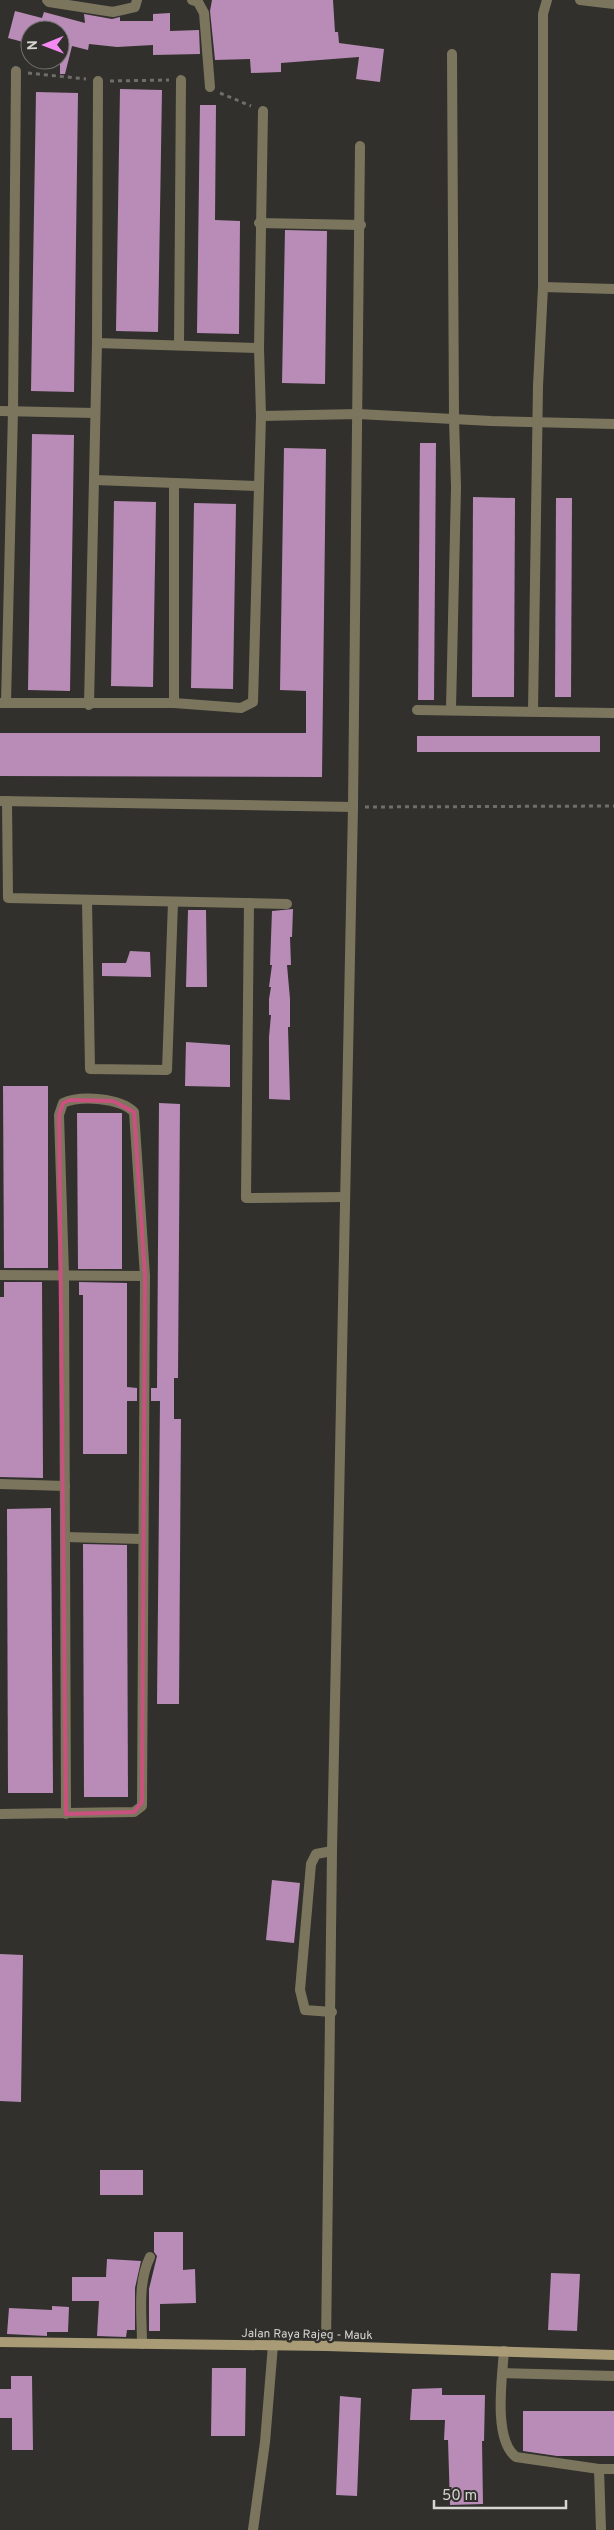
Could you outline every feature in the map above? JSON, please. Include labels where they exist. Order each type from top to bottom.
[{"type":"main road","name":"Jalan Raya Rajeg - Mauk","points":[[0,2342],[326,2346],[614,2355]]},
{"type":"street","points":[[47,0],[49,2],[113,12],[134,7],[137,0]]},
{"type":"street","points":[[192,0],[198,2],[204,13],[210,87]]},
{"type":"street","points":[[534,711],[542,287],[543,14],[548,0]]},
{"type":"street","points":[[580,0],[614,4]]},
{"type":"street","points":[[452,54],[456,487],[452,709]]},
{"type":"street","points":[[16,71],[13,411],[3,703],[89,705],[174,703],[241,708],[253,702],[261,416],[259,224],[263,111]]},
{"type":"street","points":[[179,346],[181,80]]},
{"type":"street","points":[[89,705],[98,343],[98,81]]},
{"type":"street","points":[[326,2346],[332,2012],[332,1851],[353,806],[361,225],[360,146]]},
{"type":"street","points":[[259,224],[361,225]]},
{"type":"street","points":[[542,287],[614,289]]},
{"type":"street","points":[[98,343],[259,348]]},
{"type":"street","points":[[0,411],[95,412]]},
{"type":"street","points":[[261,416],[358,414],[614,424]]},
{"type":"street","points":[[95,480],[259,486]]},
{"type":"street","points":[[174,483],[174,703]]},
{"type":"street","points":[[416,710],[614,712]]},
{"type":"street","points":[[287,904],[8,898],[4,801],[353,806]]},
{"type":"street","points":[[87,900],[90,1069],[168,1070],[173,902]]},
{"type":"street","points":[[249,903],[246,1198],[345,1197]]},
{"type":"street","points":[[0,1814],[66,1814],[134,1812],[142,1806],[142,1539],[145,1276],[134,1112],[122,1103],[102,1100],[70,1100],[60,1108],[64,1275],[66,1814]]},
{"type":"street","points":[[0,1275],[145,1276]]},
{"type":"street","points":[[0,1484],[65,1486]]},
{"type":"street","points":[[65,1537],[142,1539]]},
{"type":"street","points":[[332,1851],[316,1854],[312,1864],[300,1990],[305,2010],[332,2012]]},
{"type":"street","points":[[142,2344],[141,2289],[143,2271],[150,2257]]},
{"type":"street","points":[[253,2530],[265,2442],[274,2345]]},
{"type":"street","points":[[504,2351],[502,2433],[508,2452],[516,2458],[599,2469],[614,2469]]},
{"type":"street","points":[[502,2373],[614,2376]]},
{"type":"street","points":[[599,2469],[601,2530]]},
{"type":"path","points":[[210,87],[218,93],[263,111]]},
{"type":"path","points":[[353,806],[614,806]]},
{"type":"highlighted area","points":[[70,1100],[113,1101],[134,1112],[145,1276],[142,1802],[134,1812],[66,1814],[59,1115],[63,1103]]},
{"type":"building","points":[[212,0],[333,0],[335,32],[338,32],[339,43],[384,49],[380,82],[356,79],[359,57],[281,63],[281,72],[251,73],[250,59],[215,60],[210,11]]},
{"type":"building","points":[[15,11],[42,18],[44,12],[85,23],[84,14],[112,19],[120,17],[120,21],[153,21],[153,14],[170,13],[170,31],[199,30],[200,54],[153,55],[153,45],[117,47],[89,44],[88,50],[72,46],[70,54],[70,20],[20,20],[20,41],[8,38]]},
{"type":"building","points":[[60,70],[66,70],[65,74],[60,74]]},
{"type":"building","points":[[120,89],[162,90],[158,332],[116,331]]},
{"type":"building","points":[[36,92],[78,93],[74,392],[31,391]]},
{"type":"building","points":[[200,105],[216,105],[215,220],[240,221],[239,334],[197,333]]},
{"type":"building","points":[[285,230],[327,231],[325,384],[282,383]]},
{"type":"building","points":[[32,434],[74,435],[70,691],[28,690]]},
{"type":"building","points":[[420,443],[436,443],[434,700],[418,700]]},
{"type":"building","points":[[284,448],[326,449],[322,777],[0,776],[0,733],[306,733],[306,691],[280,690]]},
{"type":"building","points":[[473,497],[515,498],[514,697],[472,697]]},
{"type":"building","points":[[556,498],[572,498],[571,697],[555,697]]},
{"type":"building","points":[[114,501],[156,502],[153,687],[111,686]]},
{"type":"building","points":[[194,503],[236,504],[233,689],[191,688]]},
{"type":"building","points":[[417,736],[600,736],[600,752],[417,752]]},
{"type":"building","points":[[293,909],[292,937],[290,937],[291,965],[287,965],[290,999],[290,1027],[288,1027],[290,1100],[269,1099],[271,1015],[269,1015],[269,999],[271,987],[269,987],[272,965],[270,965],[272,911]]},
{"type":"building","points":[[188,910],[206,910],[207,987],[186,987]]},
{"type":"building","points":[[130,951],[150,952],[151,977],[102,976],[102,963],[126,963]]},
{"type":"building","points":[[186,1042],[230,1045],[230,1087],[185,1086]]},
{"type":"building","points":[[3,1086],[48,1086],[48,1268],[4,1268]]},
{"type":"building","points":[[159,1103],[180,1104],[178,1378],[174,1378],[174,1419],[181,1419],[179,1704],[157,1704],[160,1401],[151,1401],[151,1388],[157,1388]]},
{"type":"building","points":[[77,1113],[122,1113],[122,1269],[78,1269]]},
{"type":"building","points":[[4,1282],[42,1282],[43,1478],[0,1477],[0,1297],[4,1297]]},
{"type":"building","points":[[79,1282],[127,1283],[127,1387],[137,1388],[137,1401],[127,1401],[127,1454],[83,1454],[83,1295],[79,1295]]},
{"type":"building","points":[[51,1508],[53,1793],[8,1793],[7,1509]]},
{"type":"building","points":[[83,1544],[127,1545],[128,1797],[84,1797]]},
{"type":"building","points":[[272,1880],[300,1883],[294,1943],[266,1940]]},
{"type":"building","points":[[0,1954],[23,1955],[21,2102],[0,2101]]},
{"type":"building","points":[[100,2170],[143,2170],[143,2195],[100,2195]]},
{"type":"building","points":[[154,2232],[183,2232],[183,2270],[195,2269],[196,2303],[160,2304],[160,2331],[149,2331],[149,2289],[157,2256],[154,2252]]},
{"type":"building","points":[[107,2259],[141,2261],[135,2288],[135,2330],[127,2330],[126,2337],[97,2336],[99,2301],[72,2301],[72,2277],[106,2277]]},
{"type":"building","points":[[551,2273],[580,2274],[577,2331],[548,2330]]},
{"type":"building","points":[[52,2306],[69,2307],[68,2332],[47,2332],[47,2336],[7,2334],[9,2308],[52,2310]]},
{"type":"building","points":[[212,2368],[246,2368],[245,2436],[211,2436]]},
{"type":"building","points":[[11,2376],[32,2376],[33,2450],[12,2450],[12,2418],[0,2418],[0,2389],[11,2389]]},
{"type":"building","points":[[442,2388],[442,2395],[485,2395],[484,2441],[482,2441],[483,2504],[450,2505],[448,2440],[444,2440],[445,2420],[410,2420],[412,2389]]},
{"type":"building","points":[[340,2396],[361,2398],[357,2496],[336,2495]]},
{"type":"building","points":[[523,2411],[614,2411],[614,2456],[557,2456],[523,2451]]}]
